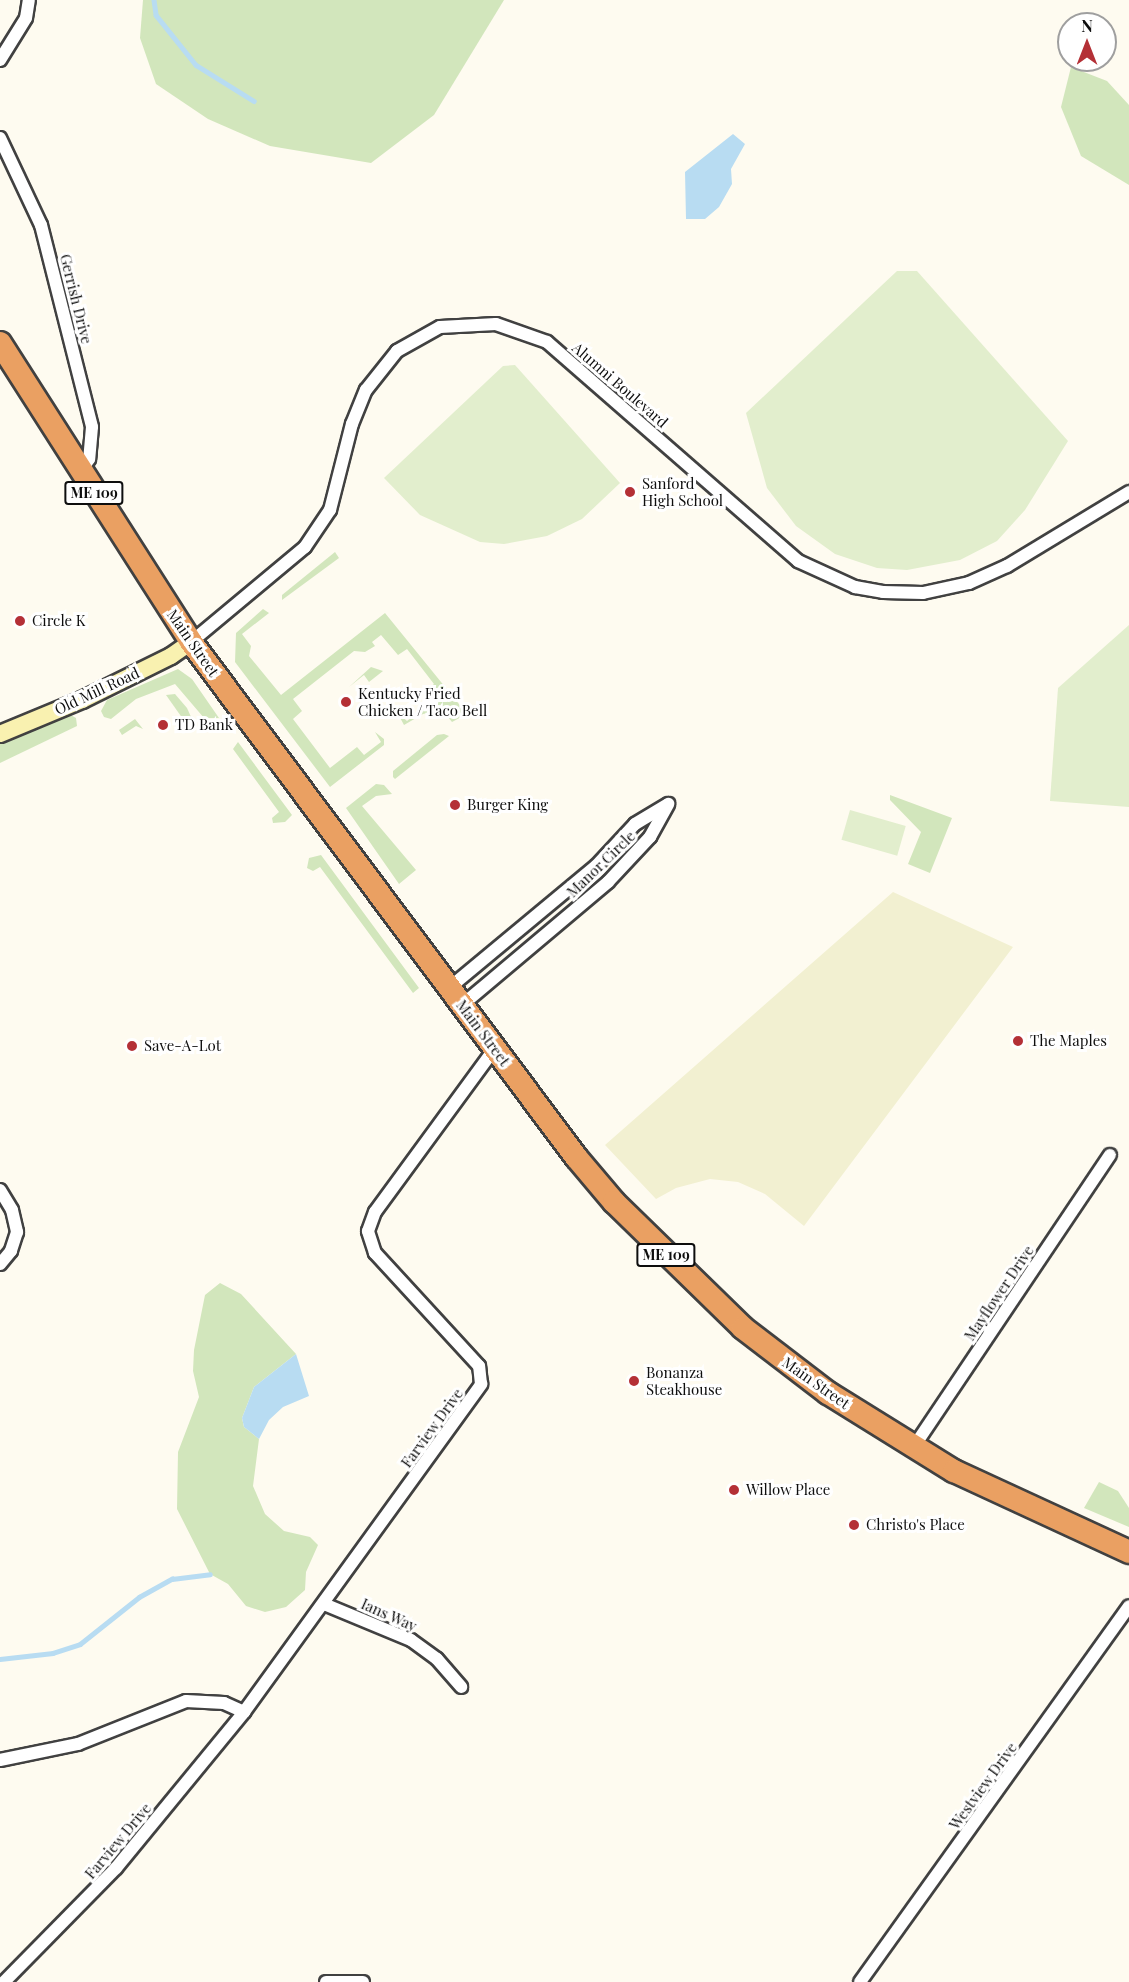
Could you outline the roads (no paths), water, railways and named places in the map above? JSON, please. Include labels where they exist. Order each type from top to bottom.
[{"type":"highway","name":"Main Street","points":[[0,343],[80,473],[191,642],[591,1175],[692,1282],[785,1362],[913,1448],[994,1491],[1129,1552]]},
{"type":"street","points":[[0,60],[26,18],[29,0]]},
{"type":"street","name":"Gerrish Drive","points":[[0,138],[23,179],[41,225],[84,394],[93,444],[80,473]]},
{"type":"street","name":"Alumni Boulevard","points":[[191,642],[305,547],[330,510],[352,424],[366,390],[397,351],[440,327],[496,324],[547,342],[798,561],[855,587],[900,594],[944,591],[969,583],[1007,566],[1129,492]]},
{"type":"street","name":"Old Mill Road","points":[[0,734],[92,695],[171,656],[191,642]]},
{"type":"street","name":"Manor Circle","points":[[668,804],[650,837],[608,882],[455,996],[596,866],[635,824],[668,804]]},
{"type":"street","name":"Farview Drive","points":[[4,1982],[116,1868],[244,1712],[481,1384],[479,1366],[375,1253],[368,1231],[375,1212],[495,1048]]},
{"type":"street","name":"Mayflower Drive","points":[[913,1448],[1110,1155]]},
{"type":"street","points":[[0,1190],[15,1219],[17,1232],[11,1251],[0,1264]]},
{"type":"street","name":"Ians Way","points":[[324,1604],[411,1640],[437,1659],[461,1687]]},
{"type":"street","name":"Westview Drive","points":[[860,1982],[1129,1606]]},
{"type":"street","points":[[0,1760],[78,1744],[186,1701],[224,1703],[244,1712]]},
{"type":"street","points":[[326,1982],[363,1982]]},
{"type":"water","points":[[733,134],[745,144],[731,169],[732,184],[719,207],[705,219],[686,219],[685,172]]},
{"type":"water","points":[[296,1354],[309,1396],[283,1407],[269,1420],[259,1439],[244,1427],[242,1418],[254,1387]]},
{"type":"waterway","points":[[154,0],[156,15],[196,65],[254,101]]},
{"type":"waterway","points":[[0,1659],[53,1653],[80,1644],[139,1597],[172,1579],[210,1574]]},
{"type":"place","name":"Sanford High School","points":[[630,492]]},
{"type":"place","name":"Circle K","points":[[20,621]]},
{"type":"place","name":"Kentucky Fried Chicken / Taco Bell","points":[[346,702]]},
{"type":"place","name":"TD Bank","points":[[163,725]]},
{"type":"place","name":"Burger King","points":[[455,805]]},
{"type":"place","name":"The Maples","points":[[1018,1041]]},
{"type":"place","name":"Save-A-Lot","points":[[132,1046]]},
{"type":"place","name":"Bonanza Steakhouse","points":[[634,1381]]},
{"type":"place","name":"Willow Place","points":[[734,1490]]},
{"type":"place","name":"Christo's Place","points":[[854,1525]]}]
